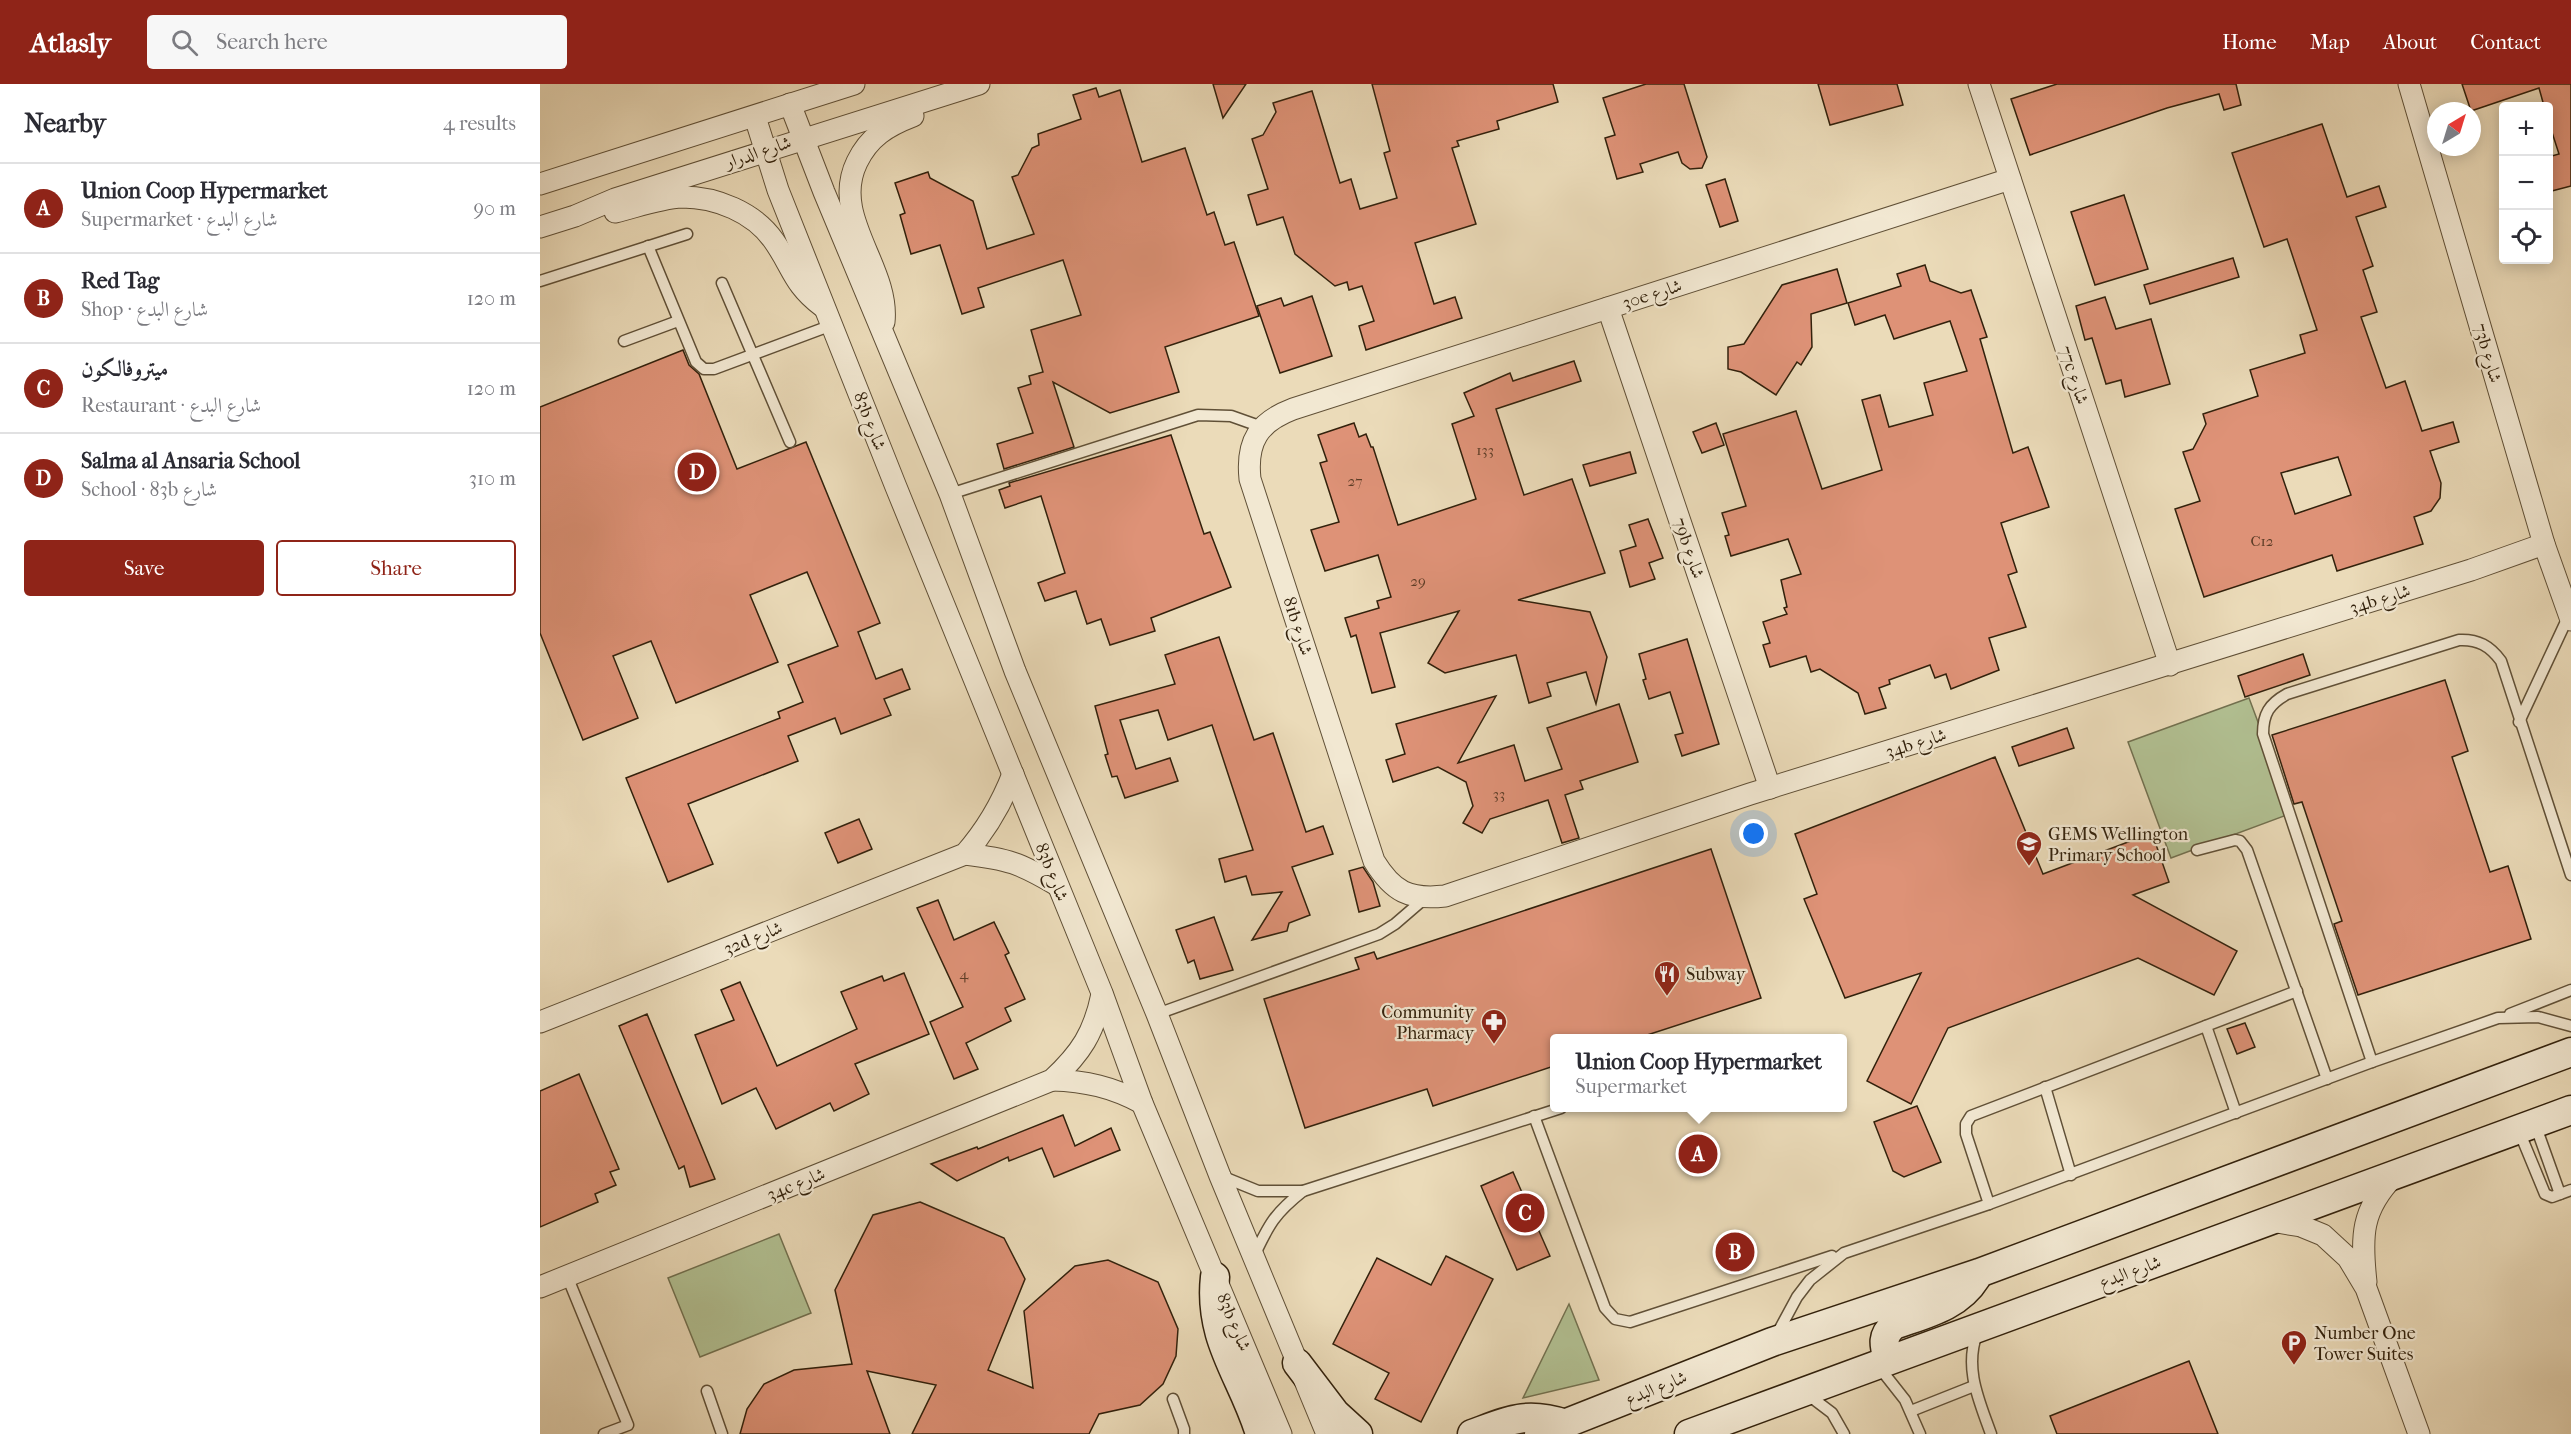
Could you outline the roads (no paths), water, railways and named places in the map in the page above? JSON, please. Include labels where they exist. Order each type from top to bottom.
[{"type":"main road","name":"شارع البدع","points":[[1539,1434],[1772,1342],[1979,1273],[2571,1052]]},
{"type":"main road","name":"شارع البدع","points":[[1689,1434],[2571,1110]]},
{"type":"main road","points":[[1882,1363],[1884,1337],[1888,1330],[1894,1325],[1949,1305],[1971,1286],[1979,1273]]},
{"type":"main road","points":[[1215,1277],[1213,1305],[1216,1328],[1260,1434]]},
{"type":"main road","points":[[1297,1362],[1335,1413],[1358,1434]]},
{"type":"main road","points":[[1472,1434],[1510,1420],[1527,1417],[1545,1417],[1566,1424]]},
{"type":"street","name":"شارع الدرار","points":[[540,184],[854,84]]},
{"type":"street","name":"77c شارع","points":[[1979,84],[2170,665]]},
{"type":"street","name":"73b شارع","points":[[2409,84],[2546,552],[2570,617]]},
{"type":"street","name":"شارع الدرار","points":[[540,227],[575,216],[615,199],[975,85]]},
{"type":"street","points":[[882,332],[885,314],[883,296],[855,222],[850,201],[850,184],[855,166],[871,140],[883,130],[943,105],[975,85]]},
{"type":"street","points":[[790,104],[802,138],[950,494],[1014,671],[1157,1014],[1220,1176],[1327,1434]]},
{"type":"street","name":"83b شارع","points":[[755,117],[778,190],[1102,993],[1142,1103],[1281,1434]]},
{"type":"street","name":"30e شارع","points":[[1262,427],[1276,415],[1293,409],[2010,179]]},
{"type":"street","name":"83b شارع","points":[[575,216],[612,213],[681,197],[726,205],[760,225],[774,241],[800,286],[829,316]]},
{"type":"street","name":"79b شارع","points":[[1608,308],[1770,788]]},
{"type":"street","name":"81b شارع","points":[[1262,427],[1252,442],[1248,460],[1250,479],[1374,861],[1386,880],[1403,892],[1424,899]]},
{"type":"street","name":"34b شارع","points":[[1424,899],[1445,896],[1770,788],[2472,570],[2510,568],[2546,552]]},
{"type":"street","points":[[965,854],[994,817],[1013,774]]},
{"type":"street","name":"32d شارع","points":[[540,1022],[965,854],[1016,862],[1058,885]]},
{"type":"street","name":"34c شارع","points":[[540,1287],[1052,1080],[1085,1044],[1097,1019],[1102,993]]},
{"type":"street","name":"34c شارع","points":[[1052,1080],[1096,1083],[1120,1091],[1142,1103]]},
{"type":"street","points":[[2366,1288],[2362,1251],[2365,1222],[2378,1194],[2396,1174]]},
{"type":"street","points":[[2271,1221],[2312,1230],[2332,1241],[2348,1258],[2366,1288],[2419,1434]]},
{"type":"lane","points":[[540,281],[687,234]]},
{"type":"lane","points":[[648,246],[696,362],[704,369],[714,369],[753,354],[829,316]]},
{"type":"lane","points":[[722,283],[790,442]]},
{"type":"lane","points":[[624,342],[678,321]]},
{"type":"lane","points":[[950,494],[1198,415],[1231,416],[1262,427]]},
{"type":"lane","points":[[2519,722],[2570,617]]},
{"type":"lane","points":[[2372,1062],[2264,734],[2263,721],[2267,710],[2275,700],[2287,694],[2459,640],[2472,640],[2494,651],[2501,661],[2519,722],[2568,860],[2571,875]]},
{"type":"lane","points":[[2197,850],[2229,840],[2235,840],[2244,845],[2327,1079]]},
{"type":"lane","points":[[1157,1014],[1379,934],[1403,918],[1424,899]]},
{"type":"lane","points":[[1534,1116],[1605,1308],[1615,1319],[1630,1322],[1989,1204],[2571,990]]},
{"type":"lane","points":[[1989,1204],[1966,1134],[1968,1120],[1976,1113],[2297,991]]},
{"type":"lane","points":[[2498,1018],[2538,1017],[2571,1026]]},
{"type":"lane","points":[[2205,1026],[2236,1113]]},
{"type":"lane","points":[[2045,1087],[2071,1174]]},
{"type":"lane","points":[[1254,1256],[1271,1220],[1282,1207],[1304,1191],[1550,1111]]},
{"type":"lane","points":[[2526,1127],[2566,1192],[2552,1197],[2545,1194],[2526,1127]]},
{"type":"lane","points":[[1220,1176],[1258,1191],[1304,1191]]},
{"type":"lane","points":[[1772,1342],[1797,1297],[1810,1280],[1844,1253]]},
{"type":"lane","points":[[567,1276],[628,1425],[604,1434]]},
{"type":"lane","points":[[1979,1328],[1971,1357],[1974,1386],[1991,1434]]},
{"type":"lane","points":[[1882,1363],[1911,1411],[1920,1434]]},
{"type":"lane","points":[[1911,1411],[1974,1386]]},
{"type":"lane","points":[[707,1390],[722,1434]]},
{"type":"lane","points":[[1804,1392],[1832,1413],[1844,1434]]},
{"type":"lane","points":[[1173,1399],[1184,1434]]},
{"type":"place","name":"Salma al Ansaria School","points":[[697,472]]},
{"type":"place","name":"GEMS Wellington Primary School","points":[[2029,867]]},
{"type":"place","name":"Subway","points":[[1667,997]]},
{"type":"place","name":"Community Pharmacy","points":[[1494,1045]]},
{"type":"place","name":"Union Coop Hypermarket","points":[[1698,1154]]},
{"type":"place","name":"ميتروفالكون","points":[[1525,1213]]},
{"type":"place","name":"Red Tag","points":[[1735,1252]]},
{"type":"place","name":"Number One Tower Suites","points":[[2294,1366]]}]
